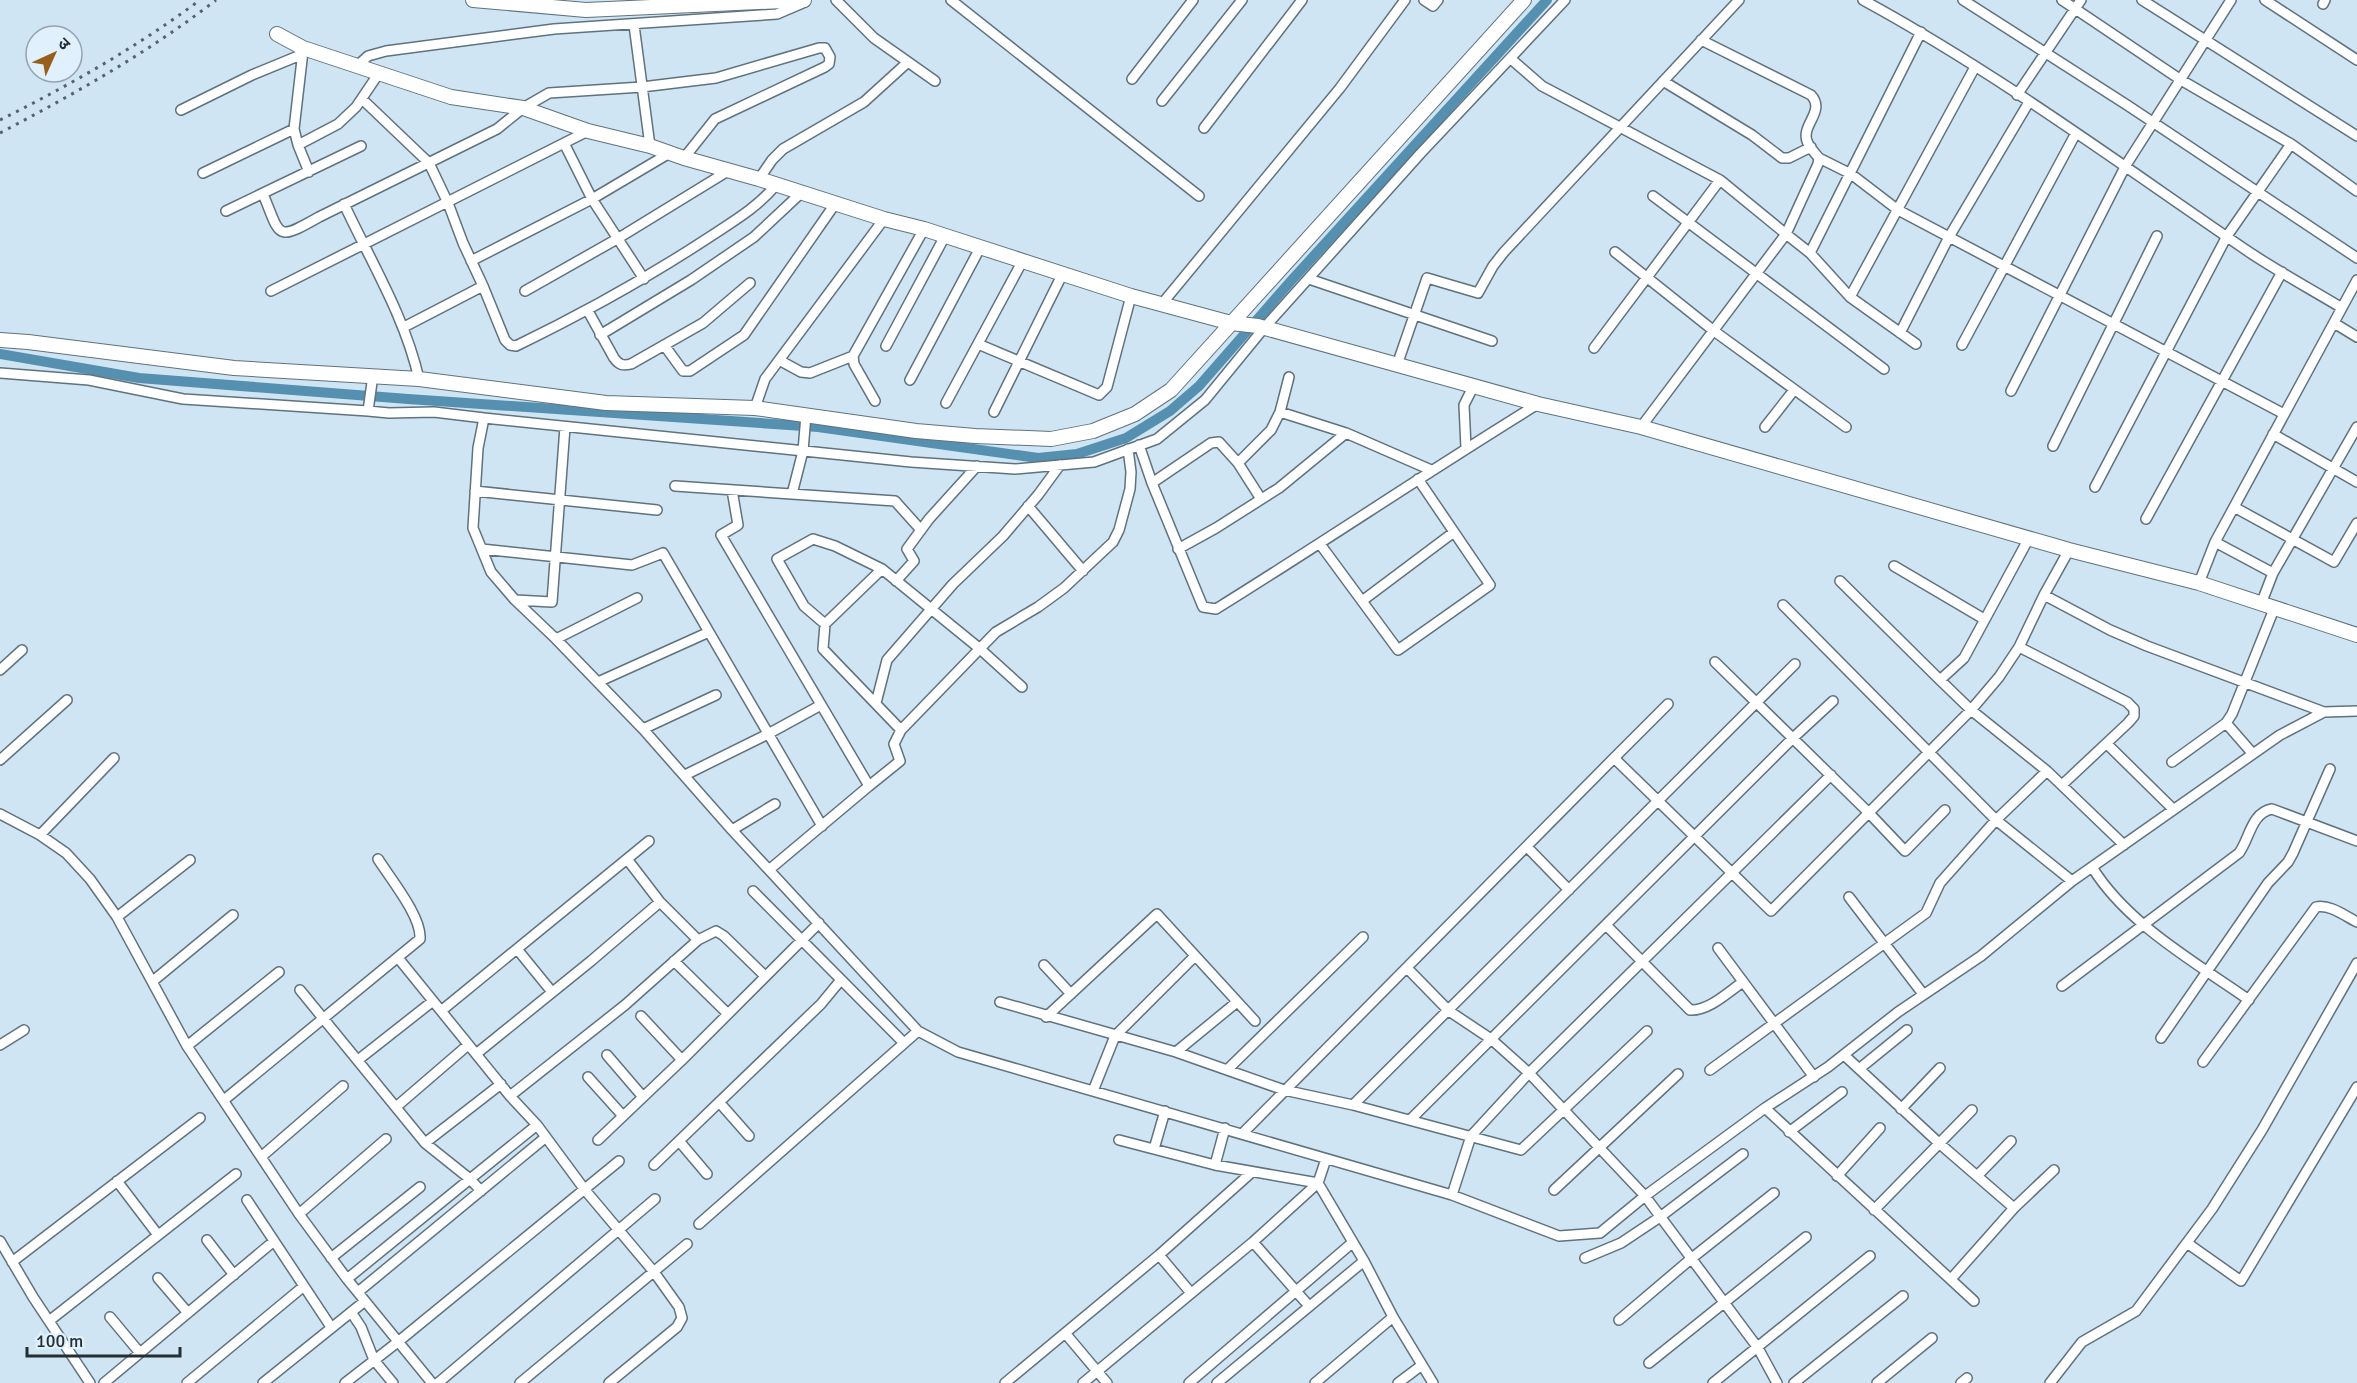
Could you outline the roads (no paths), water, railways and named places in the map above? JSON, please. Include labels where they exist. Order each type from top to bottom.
[{"type":"street","points":[[473,0],[586,10],[804,0]]},
{"type":"street","points":[[357,66],[368,56],[386,51],[554,30],[777,14],[809,0]]},
{"type":"street","points":[[836,0],[874,38],[935,81]]},
{"type":"street","points":[[951,0],[1199,196]]},
{"type":"street","points":[[1132,80],[1193,0]]},
{"type":"street","points":[[1162,100],[1242,0]]},
{"type":"street","points":[[1204,128],[1302,0]]},
{"type":"street","points":[[1161,305],[1341,88],[1406,0]]},
{"type":"street","points":[[1424,0],[1433,6],[1438,0]]},
{"type":"street","points":[[0,340],[234,368],[372,378],[418,374],[626,405],[755,408],[806,418],[975,436],[1051,439],[1093,431],[1135,414],[1171,390],[1235,323],[1524,0]]},
{"type":"street","points":[[0,373],[89,380],[183,399],[389,413],[434,412],[803,451],[977,466],[1016,469],[1094,462],[1157,439],[1205,400],[1261,327],[1309,279],[1420,154],[1565,0]]},
{"type":"street","points":[[1397,366],[1427,278],[1478,292],[1504,252],[1739,0]]},
{"type":"street","points":[[1863,0],[1921,32],[2126,165],[2227,236],[2342,308]]},
{"type":"street","points":[[1963,0],[2153,122],[2357,258]]},
{"type":"street","points":[[2062,0],[2181,80],[2291,144],[2357,191]]},
{"type":"street","points":[[2017,95],[2081,0]]},
{"type":"street","points":[[2142,0],[2357,136]]},
{"type":"street","points":[[2012,391],[2126,165],[2231,0]]},
{"type":"street","points":[[2265,0],[2357,60]]},
{"type":"street","points":[[634,25],[650,146]]},
{"type":"street","points":[[1810,253],[1921,32]]},
{"type":"street","points":[[277,34],[303,51],[451,97],[523,108],[588,131],[650,146],[684,159],[759,179],[884,219],[924,229],[1161,305],[1261,327],[1472,390],[1641,427],[2069,550],[2199,583],[2357,635]]},
{"type":"street","points":[[1701,40],[1811,95],[1816,101],[1817,108],[1806,136],[1819,158],[1851,174],[1898,210],[2284,414]]},
{"type":"street","points":[[263,194],[278,229],[284,233],[291,233],[344,204],[497,129],[523,108],[549,93],[642,87],[732,74],[819,48],[825,48],[829,52],[830,63],[825,67],[715,119],[684,159]]},
{"type":"street","points":[[180,110],[303,51]]},
{"type":"street","points":[[303,51],[294,129],[297,146],[309,172]]},
{"type":"street","points":[[1510,59],[1542,87],[1720,180],[1810,253],[1850,297],[1916,344]]},
{"type":"street","points":[[759,179],[783,149],[864,102],[908,62]]},
{"type":"street","points":[[1850,297],[1975,67]]},
{"type":"street","points":[[297,146],[338,124],[362,99],[379,73]]},
{"type":"street","points":[[1663,81],[1752,135],[1782,158],[1789,158],[1811,147]]},
{"type":"street","points":[[362,99],[429,163],[505,340],[510,345],[516,346],[588,311],[644,279],[759,203],[776,185]]},
{"type":"street","points":[[1900,333],[1949,237],[2029,102]]},
{"type":"street","points":[[203,173],[294,129]]},
{"type":"street","points":[[271,291],[588,131]]},
{"type":"street","points":[[1962,345],[2076,133]]},
{"type":"street","points":[[564,143],[592,199],[644,279]]},
{"type":"street","points":[[2095,487],[2227,236],[2291,144]]},
{"type":"street","points":[[226,211],[361,146]]},
{"type":"street","points":[[471,261],[592,199],[668,154]]},
{"type":"street","points":[[1641,427],[1786,234],[1819,158]]},
{"type":"street","points":[[525,291],[617,239],[728,171]]},
{"type":"street","points":[[1594,348],[1720,180]]},
{"type":"street","points":[[600,335],[692,280],[754,237],[801,193]]},
{"type":"street","points":[[1653,196],[1884,369]]},
{"type":"street","points":[[344,204],[404,327],[418,374]]},
{"type":"street","points":[[664,345],[683,371],[690,371],[744,335],[835,204]]},
{"type":"street","points":[[755,408],[762,386],[779,360],[884,219]]},
{"type":"street","points":[[875,401],[854,364],[853,356],[924,229]]},
{"type":"street","points":[[886,346],[945,236]]},
{"type":"street","points":[[2053,446],[2157,236]]},
{"type":"street","points":[[910,380],[980,248]]},
{"type":"street","points":[[1616,252],[1714,331],[1846,427]]},
{"type":"street","points":[[946,402],[1022,262]]},
{"type":"street","points":[[2146,519],[2282,272]]},
{"type":"street","points":[[994,412],[1063,273]]},
{"type":"street","points":[[1309,279],[1492,341]]},
{"type":"street","points":[[2199,583],[2215,542],[2357,280]]},
{"type":"street","points":[[588,311],[618,363],[624,365],[713,316],[750,283]]},
{"type":"street","points":[[404,327],[483,286]]},
{"type":"street","points":[[978,344],[1094,395],[1103,393],[1131,296]]},
{"type":"street","points":[[2334,323],[2357,337]]},
{"type":"street","points":[[779,360],[801,372],[810,373],[853,356]]},
{"type":"street","points":[[1238,463],[1266,438],[1280,412],[1289,377]]},
{"type":"street","points":[[368,411],[372,378]]},
{"type":"street","points":[[1466,448],[1464,405],[1472,390]]},
{"type":"street","points":[[1765,427],[1794,390]]},
{"type":"street","points":[[1139,445],[1178,549],[1203,607],[1216,609],[1320,544],[1418,478],[1538,404]]},
{"type":"street","points":[[1280,412],[1346,433],[1431,470]]},
{"type":"street","points":[[484,418],[478,448],[473,528],[491,572],[515,600],[643,729],[732,830],[770,869],[811,931],[840,981],[911,1037],[1093,1091],[1162,1120],[1223,1137],[1243,1133],[1668,704]]},
{"type":"street","points":[[792,494],[803,451],[806,418]]},
{"type":"street","points":[[515,600],[552,602],[565,427]]},
{"type":"street","points":[[2172,762],[2226,723],[2246,682],[2268,607],[2273,573],[2357,427]]},
{"type":"street","points":[[1178,549],[1279,488],[1346,433]]},
{"type":"street","points":[[2273,434],[2357,482]]},
{"type":"street","points":[[1152,483],[1211,443],[1220,442],[1238,463],[1261,499]]},
{"type":"street","points":[[770,869],[900,761],[894,744],[901,730],[979,648],[996,632],[1038,607],[1083,571],[1113,542],[1119,530],[1130,489],[1131,472],[1128,449]]},
{"type":"street","points":[[876,703],[887,660],[929,609],[1002,536],[1060,465]]},
{"type":"street","points":[[896,581],[914,561],[907,549],[977,466]]},
{"type":"street","points":[[1320,544],[1398,650],[1490,585],[1418,478]]},
{"type":"street","points":[[675,486],[895,501],[921,530]]},
{"type":"street","points":[[732,490],[738,525],[721,535],[869,786]]},
{"type":"street","points":[[475,491],[657,510]]},
{"type":"street","points":[[1028,506],[1083,571]]},
{"type":"street","points":[[2234,507],[2334,562],[2357,523]]},
{"type":"street","points":[[1362,601],[1454,532]]},
{"type":"street","points":[[1940,680],[1964,658],[2029,538]]},
{"type":"street","points":[[825,624],[804,606],[777,559],[813,540],[835,546],[882,569],[979,648],[1022,687]]},
{"type":"street","points":[[2215,542],[2273,573]]},
{"type":"street","points":[[482,549],[632,565],[663,553],[822,826]]},
{"type":"street","points":[[1614,758],[1772,911],[1971,710],[2000,677],[2019,647],[2069,550]]},
{"type":"street","points":[[1894,566],[1984,619]]},
{"type":"street","points":[[882,569],[825,624],[823,649],[901,730]]},
{"type":"street","points":[[1840,581],[1971,710],[2047,771],[2124,845]]},
{"type":"street","points":[[2044,595],[2128,638],[2324,712],[2357,711]]},
{"type":"street","points":[[556,639],[637,598]]},
{"type":"street","points":[[1783,605],[1996,820],[2072,881]]},
{"type":"street","points":[[598,682],[709,632]]},
{"type":"street","points":[[2019,647],[2127,702],[2134,709],[2134,716],[2062,785]]},
{"type":"street","points":[[0,670],[22,650]]},
{"type":"street","points":[[1715,663],[1905,851],[1945,810]]},
{"type":"street","points":[[1353,1105],[1796,664]]},
{"type":"street","points":[[643,729],[716,694]]},
{"type":"street","points":[[0,760],[67,700]]},
{"type":"street","points":[[1410,1120],[1793,738],[1833,701]]},
{"type":"street","points":[[685,775],[821,705]]},
{"type":"street","points":[[1851,1062],[1923,994],[1981,956],[2072,881],[2096,872],[2124,845],[2173,809],[2280,735],[2324,712]]},
{"type":"street","points":[[2226,723],[2253,754]]},
{"type":"street","points":[[2107,744],[2173,809]]},
{"type":"street","points":[[40,835],[114,758]]},
{"type":"street","points":[[2161,1038],[2268,882],[2288,862],[2330,769]]},
{"type":"street","points":[[1710,1070],[1775,1025],[1926,913],[1940,883],[1996,820],[2047,771]]},
{"type":"street","points":[[1452,1195],[1471,1136],[1529,1073],[1831,776]]},
{"type":"street","points":[[732,830],[775,804]]},
{"type":"street","points":[[2062,986],[2142,924],[2239,854],[2258,816],[2264,811],[2272,809],[2357,841]]},
{"type":"street","points":[[0,814],[40,835],[66,853],[90,879],[117,917],[187,1046],[299,1214],[428,1381]]},
{"type":"street","points":[[441,1011],[649,841]]},
{"type":"street","points":[[1527,847],[1569,890]]},
{"type":"street","points":[[224,1100],[399,959],[420,939],[421,931],[378,859]]},
{"type":"street","points":[[627,859],[660,902],[698,940]]},
{"type":"street","points":[[117,917],[190,860]]},
{"type":"street","points":[[2096,872],[2142,924],[2249,1000]]},
{"type":"street","points":[[753,891],[811,931],[911,1037]]},
{"type":"street","points":[[1849,897],[1923,994]]},
{"type":"street","points":[[476,1053],[552,993],[660,902]]},
{"type":"street","points":[[2203,1062],[2316,908],[2323,906],[2329,908],[2357,922]]},
{"type":"street","points":[[153,981],[233,915]]},
{"type":"street","points":[[1046,1017],[1157,915],[1255,1021]]},
{"type":"street","points":[[1606,925],[1690,1010],[1699,1011],[1743,982]]},
{"type":"street","points":[[510,1096],[625,1005],[698,940],[716,931],[765,976]]},
{"type":"street","points":[[598,1140],[811,931]]},
{"type":"street","points":[[1228,1070],[1363,937]]},
{"type":"street","points":[[1718,948],[1814,1077]]},
{"type":"street","points":[[517,949],[552,993]]},
{"type":"street","points":[[1093,1091],[1115,1036],[1195,956]]},
{"type":"street","points":[[399,959],[510,1096],[537,1125],[585,1190],[654,1272],[679,1306],[682,1318],[677,1327],[609,1383]]},
{"type":"street","points":[[674,961],[727,1013]]},
{"type":"street","points":[[2050,1383],[2082,1342],[2136,1311],[2212,1209],[2262,1130],[2357,963]]},
{"type":"street","points":[[1044,965],[1071,994]]},
{"type":"street","points":[[1407,968],[1449,1011],[1491,1039],[1529,1073],[1565,1109],[1652,1206],[1758,1348],[1777,1383]]},
{"type":"street","points":[[187,1046],[279,972]]},
{"type":"street","points":[[654,1165],[820,1004],[840,981]]},
{"type":"street","points":[[300,990],[426,1143],[470,1179],[481,1191]]},
{"type":"street","points":[[358,1060],[433,1001]]},
{"type":"street","points":[[1000,1002],[1046,1017],[1176,1052],[1284,1090],[1353,1105],[1521,1150],[1647,1031]]},
{"type":"street","points":[[1176,1052],[1237,1002]]},
{"type":"street","points":[[641,1016],[682,1060]]},
{"type":"street","points":[[0,1045],[24,1030]]},
{"type":"street","points":[[1585,1258],[1621,1243],[1652,1206],[1814,1077],[1851,1062],[1907,1030]]},
{"type":"street","points":[[699,1224],[911,1037]]},
{"type":"street","points":[[396,1107],[468,1045]]},
{"type":"street","points":[[607,1055],[643,1097]]},
{"type":"street","points":[[1851,1062],[1900,1109],[2014,1208]]},
{"type":"street","points":[[1900,1109],[1940,1068]]},
{"type":"street","points":[[1554,1190],[1678,1074]]},
{"type":"street","points":[[588,1077],[623,1116]]},
{"type":"street","points":[[426,1143],[501,1084]]},
{"type":"street","points":[[261,1157],[343,1086]]},
{"type":"street","points":[[2187,1243],[2241,1281],[2357,1087]]},
{"type":"street","points":[[1789,1132],[1842,1092]]},
{"type":"street","points":[[719,1102],[749,1136]]},
{"type":"street","points":[[1874,1210],[1972,1110]]},
{"type":"street","points":[[1770,1114],[1974,1301]]},
{"type":"street","points":[[12,1262],[200,1118]]},
{"type":"street","points":[[1154,1149],[1162,1120]]},
{"type":"street","points":[[347,1279],[537,1125]]},
{"type":"street","points":[[1837,1176],[1880,1128]]},
{"type":"street","points":[[1243,1133],[1322,1170],[1352,1243],[1433,1383]]},
{"type":"street","points":[[358,1292],[546,1137]]},
{"type":"street","points":[[1215,1165],[1223,1137]]},
{"type":"street","points":[[299,1214],[386,1139]]},
{"type":"street","points":[[1119,1140],[1215,1165],[1252,1172],[1322,1170],[1452,1195],[1559,1236],[1600,1233],[1743,1154]]},
{"type":"street","points":[[679,1141],[707,1174]]},
{"type":"street","points":[[1977,1176],[2011,1142]]},
{"type":"street","points":[[345,1383],[619,1161]]},
{"type":"street","points":[[1083,1383],[1253,1242],[1322,1170]]},
{"type":"street","points":[[1951,1279],[2014,1208],[2054,1170]]},
{"type":"street","points":[[1005,1383],[1159,1255],[1252,1172]]},
{"type":"street","points":[[49,1321],[236,1174]]},
{"type":"street","points":[[117,1181],[158,1235]]},
{"type":"street","points":[[331,1258],[420,1187]]},
{"type":"street","points":[[1619,1320],[1774,1193]]},
{"type":"street","points":[[438,1383],[655,1199]]},
{"type":"street","points":[[247,1200],[331,1327]]},
{"type":"street","points":[[1649,1363],[1806,1237]]},
{"type":"street","points":[[207,1240],[234,1275]]},
{"type":"street","points":[[0,1241],[90,1383]]},
{"type":"street","points":[[104,1383],[274,1241]]},
{"type":"street","points":[[1253,1242],[1309,1306]]},
{"type":"street","points":[[1190,1383],[1352,1243]]},
{"type":"street","points":[[520,1383],[687,1244]]},
{"type":"street","points":[[1159,1255],[1191,1293]]},
{"type":"street","points":[[1713,1383],[1870,1256]]},
{"type":"street","points":[[1217,1383],[1364,1261]]},
{"type":"street","points":[[158,1278],[188,1313]]},
{"type":"street","points":[[187,1383],[304,1286]]},
{"type":"street","points":[[1794,1383],[1903,1296]]},
{"type":"street","points":[[263,1383],[365,1301]]},
{"type":"street","points":[[351,1312],[361,1327],[374,1360],[393,1383]]},
{"type":"street","points":[[110,1317],[140,1353]]},
{"type":"street","points":[[1315,1383],[1393,1317]]},
{"type":"street","points":[[1065,1333],[1107,1383]]},
{"type":"street","points":[[1877,1383],[1932,1338]]},
{"type":"street","points":[[1398,1383],[1422,1365]]},
{"type":"waterway","points":[[0,354],[139,378],[818,427],[1038,458],[1077,454],[1126,438],[1170,411],[1199,386],[1290,282],[1547,0]]},
{"type":"railway","points":[[0,120],[103,64],[152,34],[200,0]]},
{"type":"railway","points":[[0,133],[111,71],[165,37],[216,0]]}]
